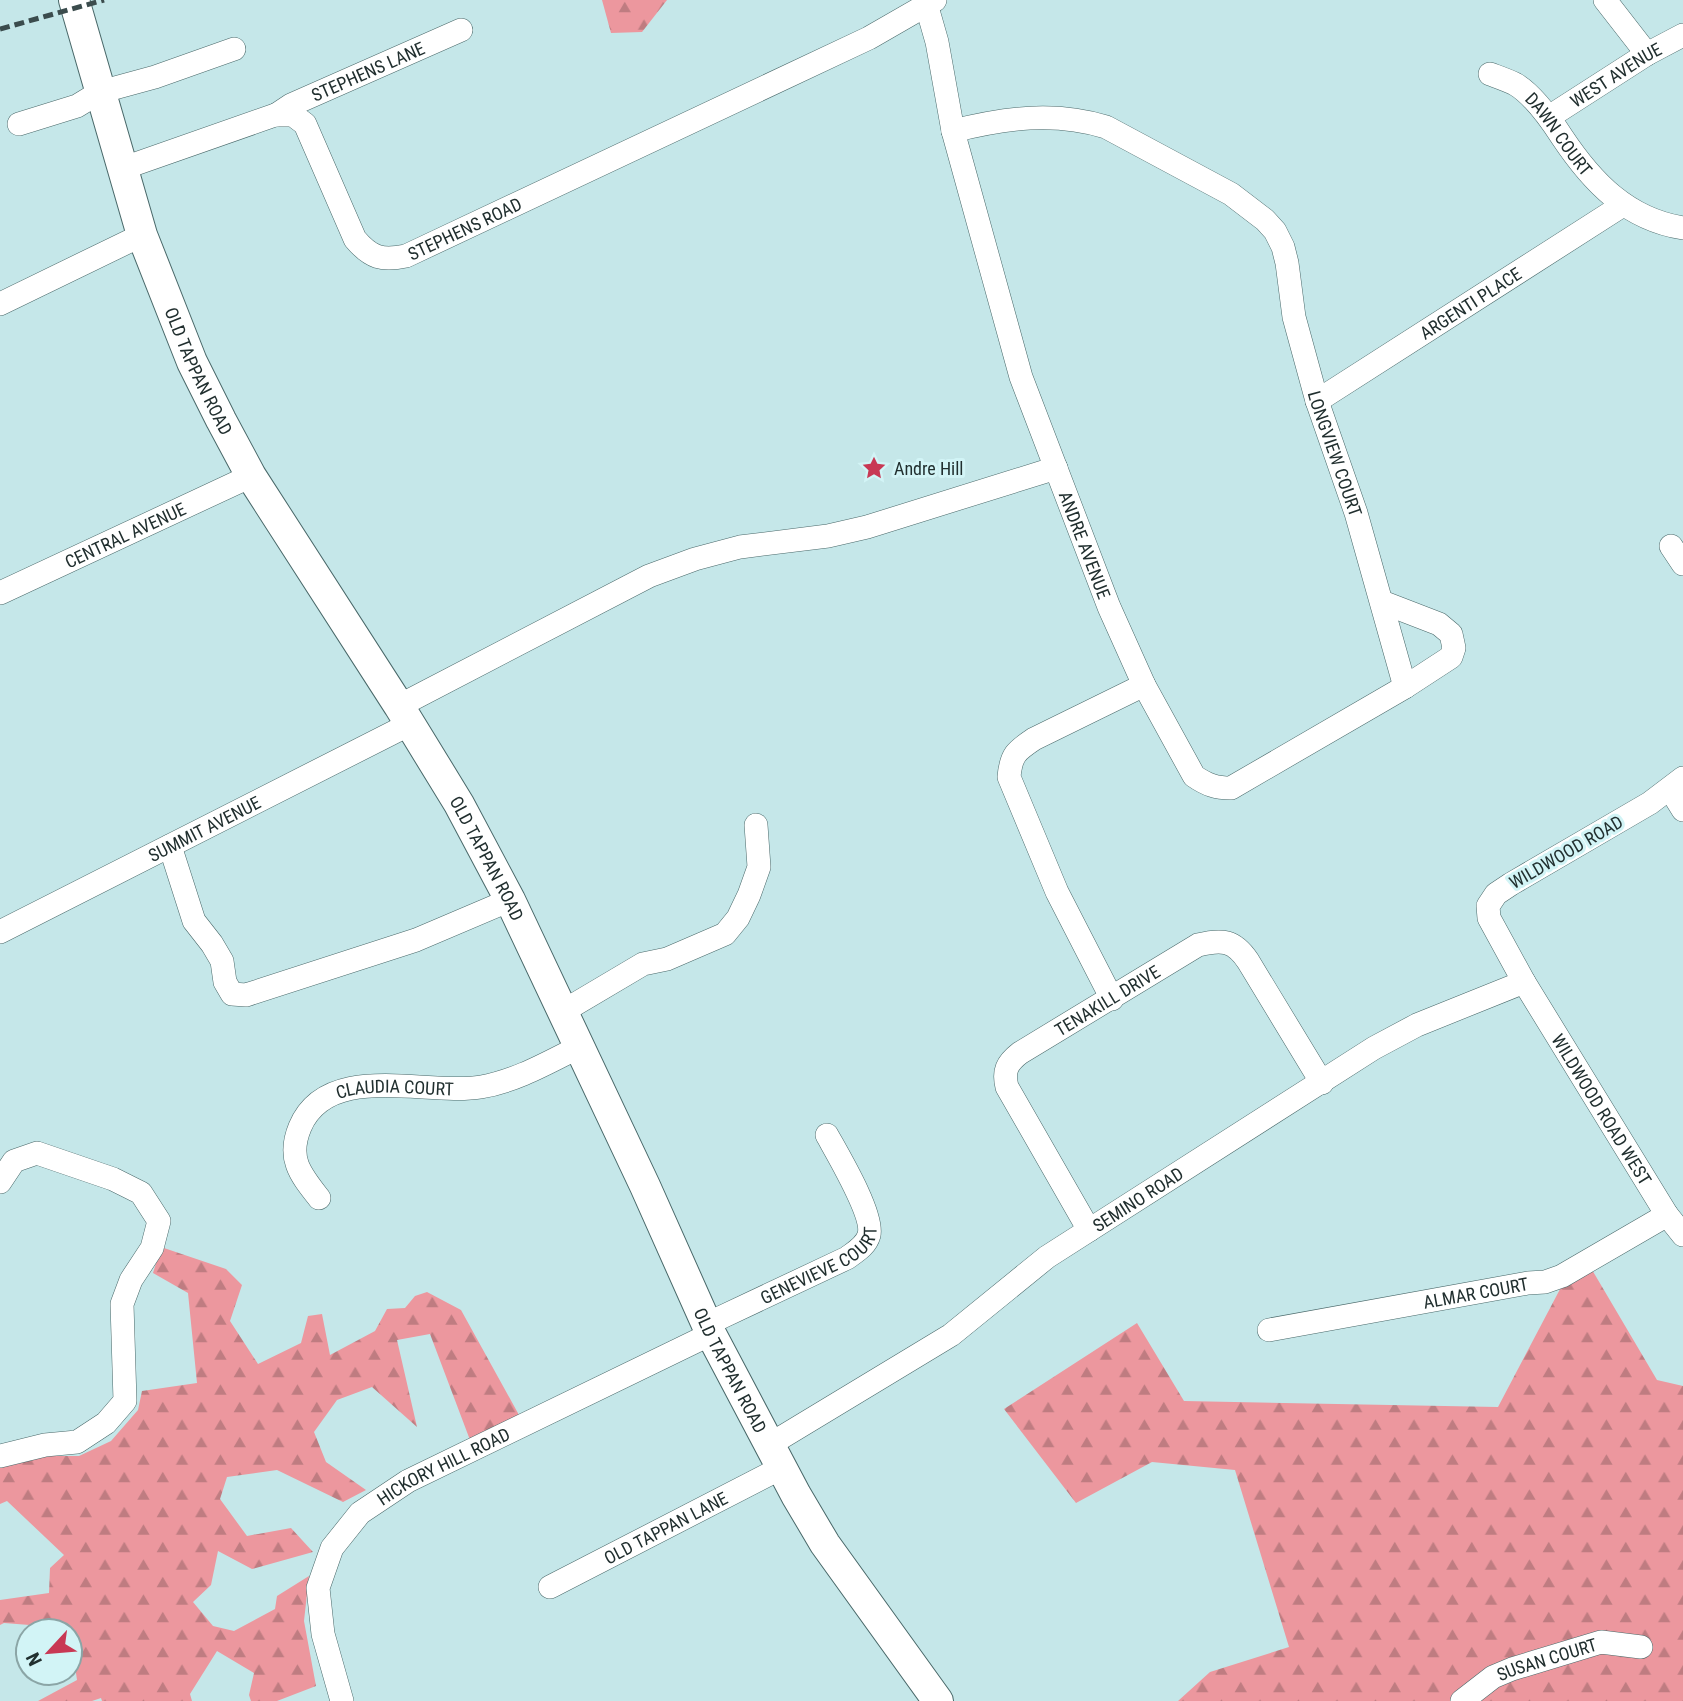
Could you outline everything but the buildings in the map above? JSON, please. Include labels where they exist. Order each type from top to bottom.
[{"type":"main road","name":"OLD TAPPAN ROAD","points":[[74,0],[142,235],[192,362],[251,476],[459,804],[510,900],[709,1329],[775,1456],[825,1544],[937,1701]]},
{"type":"street","points":[[1605,0],[1647,54]]},
{"type":"street","name":"STEPHENS ROAD","points":[[275,115],[293,115],[305,124],[355,239],[364,250],[388,260],[406,256],[869,38],[929,2]]},
{"type":"street","name":"ANDRE AVENUE","points":[[929,2],[953,131],[1019,370],[1109,607],[1144,685]]},
{"type":"street","name":"STEPHENS LANE","points":[[275,115],[291,105],[461,30]]},
{"type":"street","name":"WEST AVENUE","points":[[1549,117],[1647,54],[1683,35]]},
{"type":"street","points":[[19,124],[77,106],[100,92],[155,77],[234,49]]},
{"type":"street","name":"DAWN COURT","points":[[1490,74],[1517,85],[1549,117],[1596,183],[1623,205],[1646,218],[1683,228]]},
{"type":"street","points":[[121,169],[275,115]]},
{"type":"street","name":"LONGVIEW COURT","points":[[953,131],[1010,119],[1052,117],[1084,120],[1106,127],[1231,194],[1275,231],[1283,247],[1294,317],[1317,401],[1356,513],[1405,687]]},
{"type":"street","name":"ARGENTI PLACE","points":[[1317,401],[1623,205]]},
{"type":"street","points":[[0,304],[142,235]]},
{"type":"street","points":[[405,715],[649,576],[740,547],[828,536],[867,527],[1056,468]]},
{"type":"street","name":"CENTRAL AVENUE","points":[[0,593],[251,476]]},
{"type":"street","points":[[1112,999],[1057,892],[1009,777],[1011,759],[1021,747],[1034,739],[1144,685],[1190,770],[1205,783],[1216,788],[1231,788],[1405,687],[1451,657],[1454,648],[1451,634],[1439,624],[1382,602]]},
{"type":"street","name":"SUMMIT AVENUE","points":[[0,932],[170,846],[405,715]]},
{"type":"street","points":[[1677,784],[1683,810]]},
{"type":"street","name":"WILDWOOD ROAD","points":[[1524,982],[1489,918],[1488,906],[1496,894],[1677,784]]},
{"type":"street","points":[[562,1012],[643,964],[667,959],[725,934],[738,918],[759,867],[756,824]]},
{"type":"street","points":[[170,846],[194,921],[222,961],[225,982],[232,994],[246,995],[416,940],[510,900]]},
{"type":"street","name":"TENAKILL DRIVE","points":[[1089,1230],[1010,1094],[1004,1074],[1009,1062],[1020,1054],[1198,945],[1212,941],[1226,942],[1239,947],[1322,1083]]},
{"type":"street","name":"SEMINO ROAD","points":[[775,1456],[951,1335],[1046,1257],[1374,1048],[1417,1025],[1524,982]]},
{"type":"street","name":"WILDWOOD ROAD WEST","points":[[1524,982],[1667,1216],[1683,1235]]},
{"type":"street","name":"CLAUDIA COURT","points":[[319,1198],[299,1172],[293,1144],[306,1114],[329,1095],[360,1086],[478,1087],[515,1079],[579,1047]]},
{"type":"street","name":"GENEVIEVE COURT","points":[[709,1329],[847,1258],[862,1247],[868,1238],[871,1225],[856,1189],[827,1135]]},
{"type":"street","points":[[0,1182],[14,1161],[37,1153],[113,1179],[141,1193],[159,1221],[152,1248],[131,1280],[122,1304],[125,1401],[107,1423],[77,1442],[45,1445],[0,1456]]},
{"type":"street","name":"ALMAR COURT","points":[[1269,1330],[1545,1282],[1562,1276],[1667,1216]]},
{"type":"street","name":"HICKORY HILL ROAD","points":[[342,1701],[323,1634],[318,1588],[332,1548],[360,1513],[408,1481],[709,1329]]},
{"type":"street","name":"OLD TAPPAN LANE","points":[[550,1587],[775,1456]]},
{"type":"street","name":"SUSAN COURT","points":[[1462,1701],[1493,1677],[1512,1668],[1601,1642],[1641,1647]]},
{"type":"green space","points":[[602,0],[667,0],[642,32],[611,33]]},
{"type":"green space","points":[[161,1247],[226,1269],[242,1285],[230,1321],[258,1364],[301,1343],[308,1316],[322,1314],[330,1355],[375,1331],[387,1309],[405,1308],[415,1296],[427,1292],[461,1310],[519,1415],[470,1440],[430,1334],[397,1340],[417,1427],[372,1387],[337,1400],[314,1432],[326,1462],[366,1490],[343,1502],[277,1470],[227,1477],[220,1499],[247,1536],[291,1528],[313,1552],[252,1569],[218,1551],[211,1585],[193,1602],[213,1626],[234,1631],[275,1609],[277,1596],[309,1576],[304,1621],[316,1686],[277,1701],[251,1701],[249,1695],[254,1673],[217,1651],[190,1694],[192,1701],[102,1701],[101,1698],[92,1701],[38,1701],[64,1687],[84,1687],[84,1617],[14,1617],[14,1624],[0,1625],[0,1600],[49,1593],[50,1568],[64,1555],[7,1501],[0,1504],[0,1467],[37,1456],[79,1456],[111,1441],[138,1410],[142,1391],[197,1383],[188,1293],[153,1273]]},
{"type":"green space","points":[[1588,1263],[1657,1380],[1683,1386],[1683,1701],[1178,1701],[1210,1672],[1289,1647],[1235,1470],[1152,1462],[1076,1503],[1004,1409],[1137,1323],[1184,1401],[1498,1407],[1568,1274]]},
{"type":"railway","points":[[0,29],[104,0]]},
{"type":"place","name":"Andre Hill","points":[[874,468]]}]
